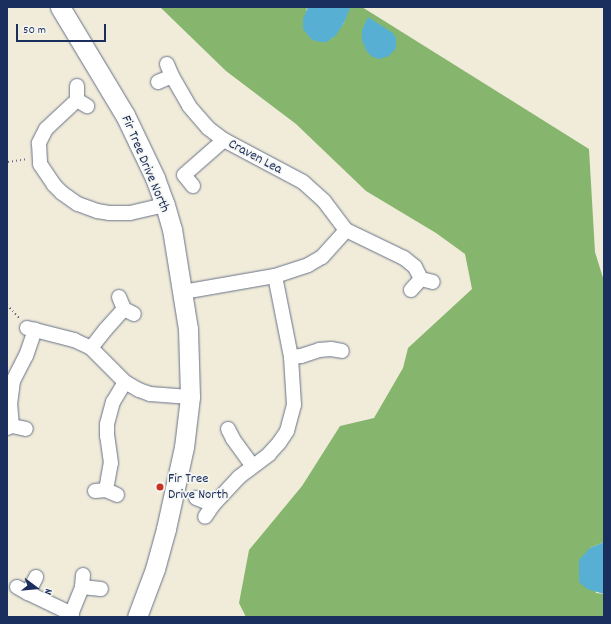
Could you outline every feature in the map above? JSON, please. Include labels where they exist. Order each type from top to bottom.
[{"type":"street","name":"Fir Tree Drive North","points":[[60,7],[125,115],[165,205],[176,249],[188,329],[190,396],[184,447],[166,529],[155,569],[137,617]]},
{"type":"street","name":"Craven Lea","points":[[158,82],[170,70],[182,94],[198,117],[224,140],[303,182],[324,201],[346,230],[404,258],[415,267],[427,280],[412,290]]},
{"type":"street","points":[[80,98],[46,129],[39,143],[39,156],[43,170],[54,185],[70,199],[88,208],[119,213],[165,205]]},
{"type":"street","points":[[193,186],[184,176],[224,140]]},
{"type":"street","points":[[183,292],[275,276],[308,265],[322,257],[346,230]]},
{"type":"street","points":[[204,517],[239,476],[269,454],[279,443],[292,417],[294,391],[290,357],[275,276]]},
{"type":"street","points":[[91,348],[126,307]]},
{"type":"street","points":[[26,429],[10,427],[10,405],[13,381],[26,356],[31,329],[74,340],[91,348],[125,382],[150,394],[190,396]]},
{"type":"street","points":[[290,357],[301,356],[319,350],[331,349],[345,351]]},
{"type":"street","points":[[106,492],[111,463],[106,436],[107,424],[113,402],[125,382]]},
{"type":"street","points":[[227,424],[233,439],[252,465]]},
{"type":"street","points":[[196,498],[213,505]]},
{"type":"street","points":[[36,577],[22,590],[71,615],[82,581],[101,589]]},
{"type":"path","points":[[7,162],[39,156]]},
{"type":"path","points":[[7,305],[31,329]]},
{"type":"green space","points":[[160,7],[308,7],[306,10],[331,39],[344,23],[349,7],[362,7],[589,149],[595,252],[604,281],[604,542],[590,548],[596,593],[604,594],[604,617],[246,617],[239,603],[249,550],[302,486],[340,426],[374,418],[403,368],[408,348],[472,289],[465,254],[436,233],[366,191],[296,124],[226,71]]},
{"type":"water","points":[[308,7],[350,8],[344,23],[336,35],[327,42],[321,42],[312,40],[303,29],[303,19]]},
{"type":"water","points":[[368,17],[393,33],[396,38],[396,48],[389,56],[379,59],[371,56],[366,50],[362,40],[362,30]]},
{"type":"water","points":[[604,542],[604,594],[587,589],[579,582],[579,560],[590,548]]},
{"type":"place","name":"Fir Tree Drive North","points":[[160,487]]}]
